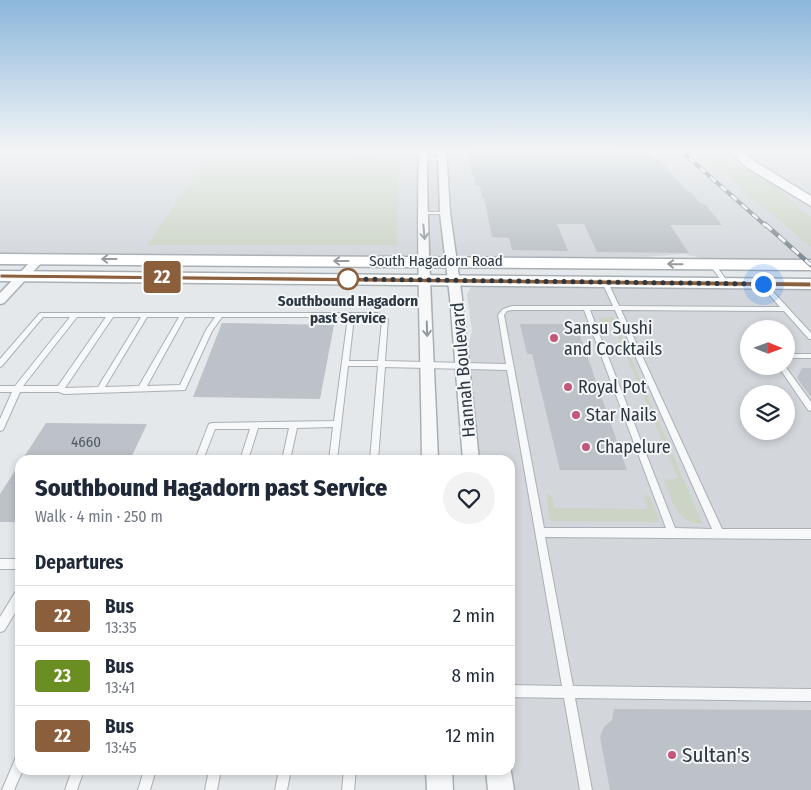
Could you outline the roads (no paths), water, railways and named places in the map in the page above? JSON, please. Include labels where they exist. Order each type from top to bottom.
[{"type":"street","name":"Hannah Boulevard","points":[[422,186],[430,455]]},
{"type":"street","name":"Hannah Boulevard","points":[[444,186],[471,455]]},
{"type":"street","points":[[785,186],[811,202]]},
{"type":"street","name":"South Hagadorn Road","points":[[0,258],[811,265]]},
{"type":"street","points":[[0,300],[39,259]]},
{"type":"street","points":[[163,277],[171,266],[186,260]]},
{"type":"street","name":"South Hagadorn Road","points":[[0,276],[811,284]]},
{"type":"street","points":[[439,775],[440,790]]},
{"type":"street","points":[[500,775],[501,790]]},
{"type":"lane","points":[[422,213],[445,213]]},
{"type":"lane","points":[[712,264],[726,283]]},
{"type":"lane","points":[[605,282],[719,533]]},
{"type":"lane","points":[[763,284],[811,337]]},
{"type":"lane","points":[[586,790],[501,318],[503,312],[512,308],[784,309]]},
{"type":"lane","points":[[586,308],[672,532]]},
{"type":"lane","points":[[0,364],[40,315],[378,315],[385,320],[374,455]]},
{"type":"lane","points":[[0,428],[17,389],[75,315]]},
{"type":"lane","points":[[60,388],[111,315]]},
{"type":"lane","points":[[101,388],[145,315]]},
{"type":"lane","points":[[142,388],[183,315]]},
{"type":"lane","points":[[0,389],[60,388],[64,391],[101,388],[182,388],[209,330],[220,315]]},
{"type":"lane","points":[[334,455],[351,315]]},
{"type":"lane","points":[[795,356],[811,356]]},
{"type":"lane","points":[[345,363],[510,367]]},
{"type":"lane","points":[[787,375],[811,408]]},
{"type":"lane","points":[[287,455],[294,424]]},
{"type":"lane","points":[[201,455],[212,426],[337,424]]},
{"type":"lane","points":[[246,455],[255,425]]},
{"type":"lane","points":[[539,532],[811,534]]},
{"type":"lane","points":[[0,564],[15,564]]},
{"type":"lane","points":[[0,627],[15,603]]},
{"type":"lane","points":[[515,691],[811,695]]},
{"type":"lane","points":[[8,790],[15,773]]},
{"type":"lane","points":[[71,790],[76,775]]},
{"type":"lane","points":[[144,790],[148,775]]},
{"type":"lane","points":[[211,790],[214,775]]},
{"type":"lane","points":[[281,790],[284,775]]},
{"type":"lane","points":[[348,790],[350,775]]},
{"type":"railway","points":[[721,186],[766,226]]},
{"type":"railway","points":[[765,224],[811,265]]},
{"type":"place","name":"Southbound Hagadorn past Service","points":[[348,279]]},
{"type":"place","name":"Sansu Sushi and Cocktails","points":[[554,338]]},
{"type":"place","name":"Royal Pot","points":[[568,387]]},
{"type":"place","name":"Star Nails","points":[[576,415]]},
{"type":"place","name":"Chapelure","points":[[586,447]]},
{"type":"place","name":"Sultan's","points":[[672,755]]}]
